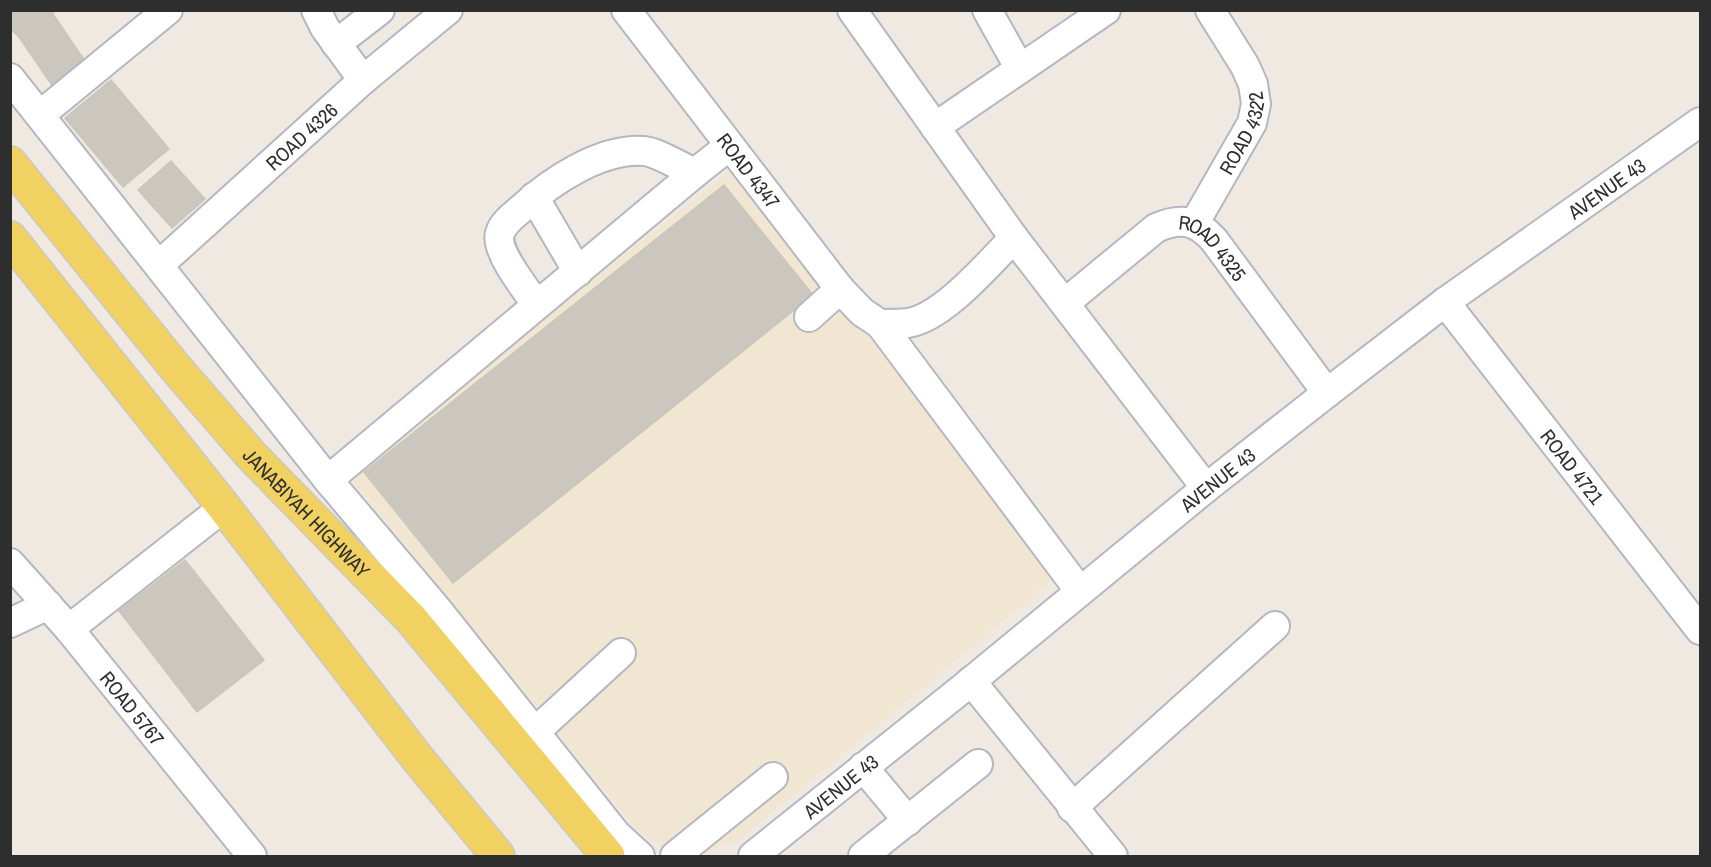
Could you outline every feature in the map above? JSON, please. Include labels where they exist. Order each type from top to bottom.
[{"type":"main road","name":"JANABIYAH HIGHWAY","points":[[10,164],[174,366],[251,455],[411,619],[608,856]]},
{"type":"main road","points":[[10,238],[224,507],[418,759],[498,856]]},
{"type":"street","points":[[40,116],[168,10]]},
{"type":"street","points":[[316,10],[318,18],[363,81]]},
{"type":"street","points":[[336,44],[380,10]]},
{"type":"street","name":"ROAD 4326","points":[[159,265],[363,81],[448,10]]},
{"type":"street","name":"ROAD 4347","points":[[626,10],[840,289],[862,312],[880,324],[1079,591]]},
{"type":"street","points":[[852,10],[1014,238],[1206,488]]},
{"type":"street","points":[[987,10],[1020,69]]},
{"type":"street","points":[[935,127],[1106,10]]},
{"type":"street","name":"ROAD 4322","points":[[1194,224],[1252,123],[1256,104],[1253,84],[1245,66],[1210,10]]},
{"type":"street","points":[[10,78],[328,480],[438,609],[616,834],[640,856]]},
{"type":"street","name":"AVENUE 43","points":[[753,856],[1206,488],[1327,393],[1445,302],[1701,122]]},
{"type":"street","points":[[328,480],[729,146]]},
{"type":"street","points":[[537,305],[512,270],[500,243],[499,233],[508,220],[534,197],[554,182],[591,162],[625,152],[646,151],[695,173]]},
{"type":"street","points":[[534,197],[578,272]]},
{"type":"street","name":"ROAD 4325","points":[[1065,303],[1156,228],[1181,221],[1194,224],[1205,230],[1214,240],[1327,393]]},
{"type":"street","points":[[880,324],[909,323],[933,314],[1014,238]]},
{"type":"street","points":[[809,317],[840,289]]},
{"type":"street","name":"ROAD 4721","points":[[1445,302],[1701,630]]},
{"type":"street","points":[[69,629],[224,507]]},
{"type":"street","name":"ROAD 5767","points":[[10,563],[69,629],[252,856]]},
{"type":"street","points":[[10,623],[48,604]]},
{"type":"street","points":[[1072,808],[1275,626]]},
{"type":"street","points":[[535,732],[621,653]]},
{"type":"street","points":[[971,681],[1113,856]]},
{"type":"street","points":[[863,856],[978,764]]},
{"type":"street","points":[[863,767],[908,821]]},
{"type":"street","points":[[675,856],[773,777]]},
{"type":"shaded area","points":[[736,167],[1056,577],[740,839],[699,855],[676,856],[637,830],[348,475],[364,459]]},
{"type":"building","points":[[10,10],[57,10],[19,37],[10,28]]},
{"type":"building","points":[[53,14],[87,64],[53,87],[19,37]]},
{"type":"building","points":[[111,80],[169,149],[123,187],[65,118]]},
{"type":"building","points":[[171,161],[205,199],[172,228],[138,190]]},
{"type":"building","points":[[724,185],[813,295],[453,583],[364,472]]},
{"type":"building","points":[[185,560],[264,660],[197,712],[119,611]]}]
